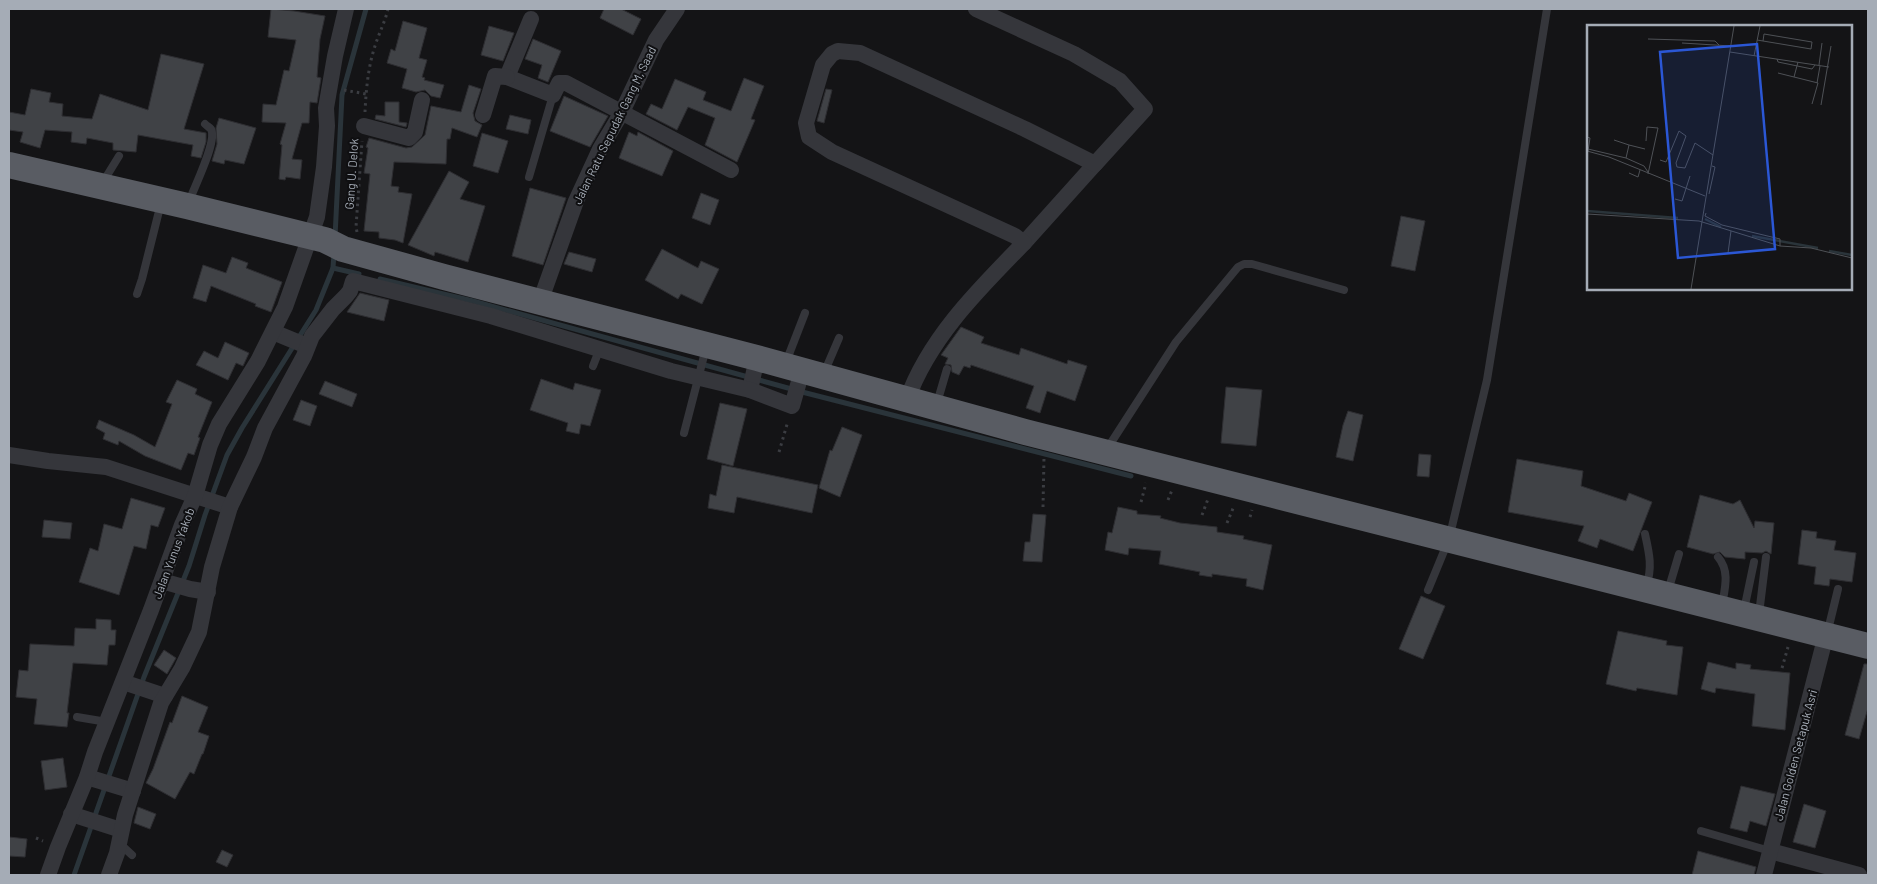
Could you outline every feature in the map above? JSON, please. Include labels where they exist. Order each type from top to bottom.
[{"type":"highway","points":[[9,165],[187,206],[497,306],[540,302],[603,336],[753,376],[908,400],[1868,646]]},
{"type":"street","points":[[108,875],[115,833],[133,791],[161,703],[161,694],[182,668],[196,642],[204,614],[224,504],[254,457],[265,428],[304,356],[303,344],[350,291],[344,258],[317,217],[324,167],[327,126],[326,108],[346,9]]},
{"type":"street","name":"Jalan Ratu Sepudak Gang M, Saad","points":[[540,302],[576,201],[600,149],[622,112],[656,40],[676,9]]},
{"type":"street","points":[[908,400],[915,376],[973,296],[1024,243],[1145,109],[1120,81],[1074,54],[976,9]]},
{"type":"street","points":[[506,77],[531,19]]},
{"type":"street","points":[[1024,243],[1015,236],[832,152],[809,137],[806,122],[823,65],[832,54],[838,51],[860,53],[1025,129],[1095,164]]},
{"type":"street","points":[[483,115],[494,76],[506,77],[554,95],[559,83],[566,83],[731,170]]},
{"type":"street","points":[[364,126],[409,138],[415,132],[422,100]]},
{"type":"street","name":"Jalan Yunus Yakob","points":[[48,875],[78,816],[92,779],[95,752],[107,722],[129,684],[167,583],[182,525],[198,497],[210,445],[219,424],[258,361],[278,334],[285,308],[344,258]]},
{"type":"street","points":[[497,306],[603,336]]},
{"type":"street","points":[[278,334],[303,344]]},
{"type":"street","points":[[753,376],[799,384]]},
{"type":"street","points":[[9,454],[48,461],[106,466],[224,504]]},
{"type":"street","points":[[167,583],[208,592]]},
{"type":"street","name":"Jalan Golden Setapuk Asri","points":[[1764,875],[1826,635]]},
{"type":"street","points":[[129,684],[161,694]]},
{"type":"street","points":[[92,779],[133,791]]},
{"type":"street","points":[[78,816],[115,833]]},
{"type":"street","points":[[1770,851],[1859,875]]},
{"type":"lane","points":[[1428,590],[1449,539],[1487,380],[1547,9]]},
{"type":"lane","points":[[529,177],[554,95]]},
{"type":"lane","points":[[187,206],[201,176],[213,137],[211,130],[205,124]]},
{"type":"lane","points":[[101,186],[119,156]]},
{"type":"lane","points":[[137,294],[162,201]]},
{"type":"lane","points":[[1106,452],[1176,342],[1238,267],[1244,264],[1252,264],[1344,290]]},
{"type":"lane","points":[[799,384],[805,313]]},
{"type":"lane","points":[[594,366],[603,336]]},
{"type":"lane","points":[[799,384],[839,338]]},
{"type":"lane","points":[[684,433],[702,362]]},
{"type":"lane","points":[[935,407],[947,369]]},
{"type":"lane","points":[[1645,534],[1650,562],[1650,575],[1656,592]]},
{"type":"lane","points":[[1656,592],[1679,554]]},
{"type":"lane","points":[[1718,557],[1725,564],[1741,614]]},
{"type":"lane","points":[[1741,614],[1766,557]]},
{"type":"lane","points":[[1741,614],[1754,562]]},
{"type":"lane","points":[[1826,635],[1838,589]]},
{"type":"lane","points":[[78,717],[107,722]]},
{"type":"lane","points":[[1701,831],[1770,851]]},
{"type":"lane","points":[[115,833],[132,855]]},
{"type":"path","name":"Gang U. Delok","points":[[344,258],[356,227],[366,94],[374,47],[388,9]]},
{"type":"path","points":[[330,88],[366,94]]},
{"type":"path","points":[[779,452],[799,384]]},
{"type":"path","points":[[1043,507],[1045,436]]},
{"type":"building","points":[[271,9],[325,16],[320,39],[317,77],[321,78],[317,103],[310,102],[309,123],[302,123],[292,159],[302,160],[300,179],[286,177],[285,180],[279,179],[282,145],[280,144],[286,123],[262,122],[263,104],[276,105],[284,70],[289,71],[296,40],[268,37]]},
{"type":"building","points":[[604,9],[621,9],[641,19],[633,35],[600,18]]},
{"type":"building","points":[[403,21],[427,28],[419,58],[427,60],[422,77],[425,78],[424,80],[444,85],[440,98],[431,96],[425,90],[416,92],[402,88],[407,69],[387,63],[391,49],[395,51]]},
{"type":"building","points":[[489,26],[514,33],[503,61],[481,55]]},
{"type":"building","points":[[533,39],[561,51],[548,82],[538,78],[542,65],[525,59]]},
{"type":"building","points":[[161,54],[204,64],[184,129],[206,133],[206,142],[201,158],[191,156],[193,145],[138,135],[136,152],[113,150],[113,143],[87,138],[86,144],[71,142],[72,132],[45,130],[40,148],[20,142],[23,132],[9,130],[9,112],[25,115],[31,89],[51,93],[49,102],[63,104],[62,116],[92,119],[100,94],[148,110]]},
{"type":"building","points":[[744,78],[764,86],[751,119],[755,120],[737,162],[705,145],[715,118],[688,107],[677,130],[646,114],[651,104],[662,109],[675,79],[706,92],[703,100],[731,111]]},
{"type":"building","points":[[469,85],[481,89],[473,113],[475,121],[482,125],[477,137],[452,128],[450,139],[447,139],[446,164],[394,162],[391,186],[399,187],[398,192],[412,194],[403,243],[379,238],[379,232],[364,231],[370,174],[364,173],[368,148],[366,147],[369,138],[406,148],[412,147],[425,135],[431,106],[461,112]]},
{"type":"building","points":[[826,89],[832,90],[824,123],[817,121]]},
{"type":"building","points":[[564,96],[608,116],[590,147],[550,131]]},
{"type":"building","points":[[385,102],[399,102],[399,122],[407,123],[406,127],[375,119],[376,115],[385,116]]},
{"type":"building","points":[[510,115],[531,120],[528,134],[506,129]]},
{"type":"building","points":[[219,118],[256,128],[244,164],[225,160],[224,164],[212,161],[217,144],[216,128]]},
{"type":"building","points":[[629,132],[637,136],[638,132],[673,151],[662,176],[619,158]]},
{"type":"building","points":[[482,133],[508,141],[498,173],[473,166]]},
{"type":"building","points":[[449,171],[469,182],[460,199],[485,206],[468,262],[435,252],[434,256],[408,245]]},
{"type":"building","points":[[530,188],[566,198],[543,265],[512,256]]},
{"type":"building","points":[[701,193],[719,200],[710,225],[692,218]]},
{"type":"building","points":[[1401,216],[1425,221],[1415,271],[1391,266]]},
{"type":"building","points":[[662,249],[698,268],[701,261],[719,269],[702,304],[681,294],[678,299],[645,280]]},
{"type":"building","points":[[569,252],[596,259],[592,272],[564,264]]},
{"type":"building","points":[[232,257],[248,263],[246,268],[282,282],[271,312],[211,286],[206,302],[193,298],[203,265],[226,273]]},
{"type":"building","points":[[360,293],[389,300],[384,321],[347,312]]},
{"type":"building","points":[[961,327],[984,337],[981,343],[1019,355],[1021,348],[1067,364],[1068,360],[1087,366],[1075,401],[1047,391],[1040,413],[1026,408],[1034,386],[971,365],[970,368],[964,366],[959,375],[952,372],[951,365],[945,364],[948,358],[941,355]]},
{"type":"building","points":[[225,342],[249,353],[243,366],[236,363],[228,380],[196,365],[204,351],[218,358]]},
{"type":"building","points":[[541,379],[573,390],[575,383],[601,390],[590,426],[581,424],[579,434],[566,431],[568,423],[530,410]]},
{"type":"building","points":[[177,380],[197,389],[195,394],[212,402],[198,437],[200,438],[194,455],[188,453],[181,470],[145,456],[119,441],[118,445],[103,439],[105,433],[96,428],[99,420],[134,435],[155,447],[172,404],[166,402]]},
{"type":"building","points":[[325,381],[357,394],[352,407],[319,394]]},
{"type":"building","points":[[1226,387],[1262,390],[1256,446],[1221,443]]},
{"type":"building","points":[[301,400],[317,406],[310,426],[293,420]]},
{"type":"building","points":[[720,403],[747,409],[733,466],[707,459]]},
{"type":"building","points":[[1348,411],[1363,415],[1353,461],[1336,457]]},
{"type":"building","points":[[842,427],[862,435],[840,497],[819,488],[830,450],[832,451]]},
{"type":"building","points":[[1419,454],[1431,455],[1429,477],[1417,476]]},
{"type":"building","points":[[1517,459],[1583,471],[1581,486],[1626,501],[1629,493],[1652,502],[1633,551],[1600,539],[1597,548],[1578,541],[1584,526],[1508,512]]},
{"type":"building","points":[[722,465],[818,485],[812,513],[737,497],[734,513],[708,508],[710,494],[716,496]]},
{"type":"building","points":[[1700,495],[1733,504],[1740,500],[1754,528],[1755,521],[1774,523],[1771,554],[1766,551],[1762,553],[1745,552],[1745,559],[1725,557],[1720,552],[1713,554],[1687,547]]},
{"type":"building","points":[[131,498],[165,508],[158,527],[151,525],[146,549],[134,546],[119,595],[79,582],[90,548],[98,551],[104,524],[122,529]]},
{"type":"building","points":[[1118,507],[1137,511],[1137,514],[1161,516],[1160,518],[1180,523],[1217,527],[1217,532],[1244,536],[1243,539],[1272,545],[1263,590],[1246,586],[1247,579],[1212,574],[1212,577],[1199,575],[1200,572],[1159,564],[1161,551],[1129,548],[1128,555],[1105,550],[1108,532],[1112,533]]},
{"type":"building","points":[[1033,514],[1046,515],[1042,562],[1023,561],[1025,542],[1030,542]]},
{"type":"building","points":[[44,520],[72,523],[70,539],[42,537]]},
{"type":"building","points":[[1802,530],[1817,532],[1816,538],[1836,541],[1834,550],[1856,553],[1852,582],[1830,579],[1829,586],[1814,584],[1816,567],[1798,564]]},
{"type":"building","points":[[1421,596],[1445,606],[1423,659],[1399,649]]},
{"type":"building","points":[[96,619],[111,620],[111,630],[116,630],[115,645],[109,645],[107,665],[73,663],[67,727],[34,724],[37,699],[16,697],[19,670],[28,671],[30,644],[74,646],[75,628],[96,629]]},
{"type":"building","points":[[1618,631],[1667,641],[1666,645],[1683,647],[1677,695],[1637,688],[1636,691],[1606,684]]},
{"type":"building","points":[[164,650],[176,658],[167,674],[154,665]]},
{"type":"building","points":[[1708,662],[1736,669],[1736,663],[1751,665],[1750,669],[1790,673],[1785,730],[1752,726],[1755,694],[1716,688],[1715,693],[1701,689]]},
{"type":"building","points":[[1864,664],[1868,664],[1868,708],[1859,739],[1845,735]]},
{"type":"building","points":[[182,696],[208,707],[198,732],[209,736],[194,774],[190,772],[175,799],[146,783]]},
{"type":"building","points":[[63,758],[67,787],[45,790],[41,761]]},
{"type":"building","points":[[1741,786],[1775,794],[1766,826],[1750,821],[1747,832],[1730,828]]},
{"type":"building","points":[[1804,804],[1826,811],[1815,848],[1793,842]]},
{"type":"building","points":[[138,807],[156,814],[150,829],[134,823]]},
{"type":"building","points":[[9,837],[27,839],[25,857],[9,856]]},
{"type":"building","points":[[222,850],[233,855],[227,867],[216,862]]},
{"type":"building","points":[[1698,851],[1756,867],[1754,875],[1692,875]]},
{"type":"waterway","points":[[335,237],[342,95],[366,9]]},
{"type":"waterway","points":[[74,875],[144,677],[189,566],[227,455],[316,310],[333,268],[334,253]]},
{"type":"waterway","points":[[333,268],[359,274]]},
{"type":"waterway","points":[[380,279],[473,301],[806,393],[1131,476]]}]
